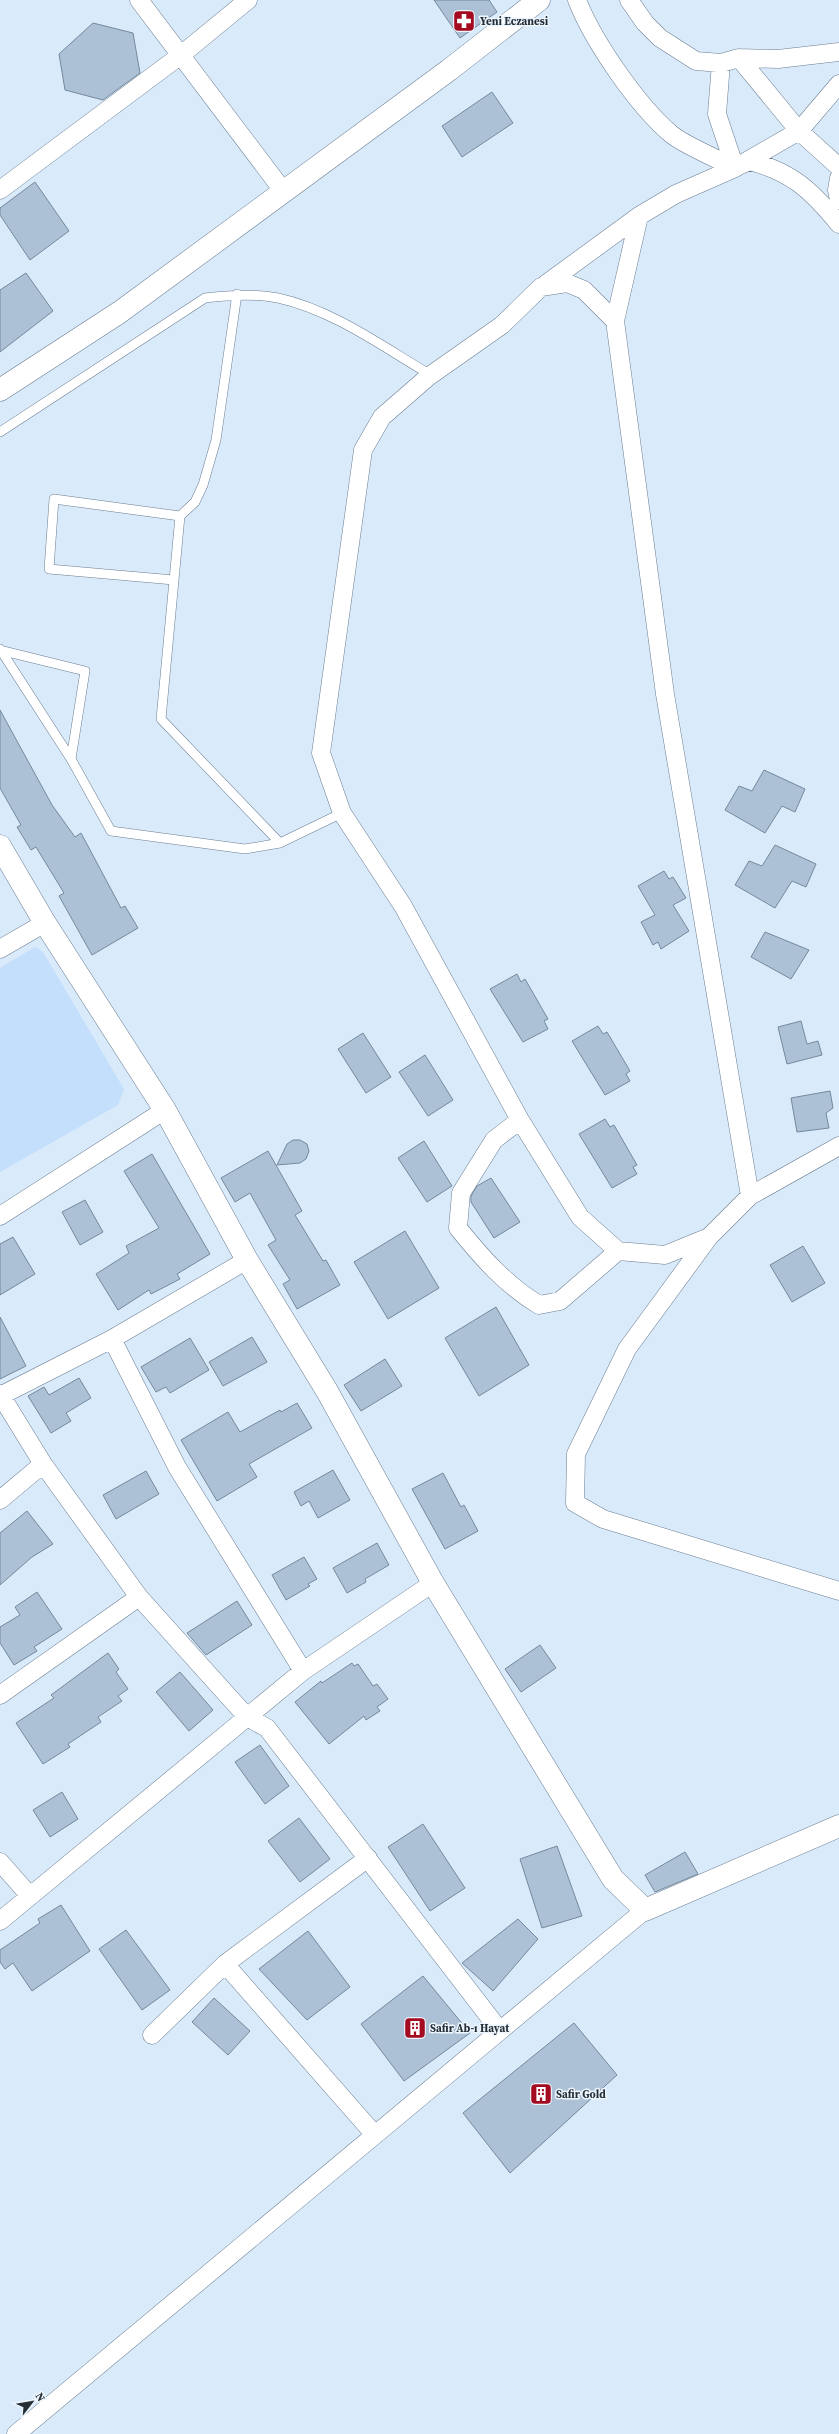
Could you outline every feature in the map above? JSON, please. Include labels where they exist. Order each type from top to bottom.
[{"type":"street","points":[[139,0],[284,192]]},
{"type":"street","points":[[0,190],[181,55],[248,0]]},
{"type":"street","points":[[0,390],[120,312],[284,192],[540,0]]},
{"type":"street","points":[[577,0],[582,14],[619,74],[644,106],[672,134],[735,168]]},
{"type":"street","points":[[628,0],[645,23],[660,38],[696,61],[721,63],[739,58],[778,59],[839,52]]},
{"type":"street","points":[[739,58],[799,131],[839,167]]},
{"type":"street","points":[[721,63],[717,114],[735,168]]},
{"type":"street","points":[[735,168],[799,131],[839,84]]},
{"type":"street","points":[[709,1237],[665,1255],[618,1251],[580,1217],[520,1120],[403,906],[342,813],[321,753],[363,450],[382,417],[431,375],[502,325],[541,287],[639,216],[676,194],[749,161],[773,167],[794,178],[823,204],[839,224]]},
{"type":"street","points":[[839,178],[837,190],[839,200]]},
{"type":"street","points":[[639,216],[615,321],[665,694],[750,1196]]},
{"type":"street","points":[[541,287],[567,282],[584,290],[615,321]]},
{"type":"street","points":[[0,846],[45,923],[165,1110],[247,1260],[327,1391],[433,1583],[613,1879],[645,1910]]},
{"type":"street","points":[[0,949],[45,923]]},
{"type":"street","points":[[0,1216],[165,1110]]},
{"type":"street","points":[[520,1120],[494,1140],[461,1193],[458,1228],[490,1266],[518,1292],[539,1305],[560,1301],[618,1251]]},
{"type":"street","points":[[839,1146],[750,1196],[709,1237],[627,1349],[576,1454],[576,1503],[603,1519],[839,1591]]},
{"type":"street","points":[[247,1260],[112,1339],[0,1396],[43,1464],[139,1597],[247,1717],[267,1728],[498,2027]]},
{"type":"street","points":[[112,1339],[178,1467],[303,1671]]},
{"type":"street","points":[[0,1500],[43,1464]]},
{"type":"street","points":[[0,1921],[303,1671],[433,1583]]},
{"type":"street","points":[[0,1695],[139,1597]]},
{"type":"street","points":[[16,2434],[645,1910],[839,1826]]},
{"type":"street","points":[[152,2035],[225,1964],[368,1858]]},
{"type":"street","points":[[0,1862],[30,1896]]},
{"type":"street","points":[[225,1964],[376,2135]]},
{"type":"lane","points":[[0,432],[205,298],[236,294],[278,298],[322,312],[431,375]]},
{"type":"lane","points":[[236,294],[216,440],[203,485],[195,502],[180,516],[161,719],[280,843]]},
{"type":"lane","points":[[174,580],[49,569],[54,499],[180,516]]},
{"type":"lane","points":[[0,649],[71,760],[111,831],[245,849],[280,843],[342,813]]},
{"type":"lane","points":[[0,649],[85,671],[71,760]]},
{"type":"shaded area","points":[[35,947],[43,952],[124,1089],[118,1105],[0,1172],[0,968]]},
{"type":"building","points":[[434,0],[489,0],[497,12],[460,38]]},
{"type":"building","points":[[93,23],[133,33],[140,73],[103,100],[65,90],[59,54]]},
{"type":"building","points":[[492,92],[513,123],[462,157],[442,126]]},
{"type":"building","points":[[35,182],[69,231],[30,260],[0,215],[0,208]]},
{"type":"building","points":[[26,273],[53,311],[0,352],[0,290]]},
{"type":"building","points":[[0,710],[52,805],[75,837],[81,833],[121,908],[125,906],[138,928],[92,955],[59,896],[64,893],[36,847],[31,850],[17,827],[21,825],[0,788]]},
{"type":"building","points":[[764,770],[805,789],[795,812],[782,806],[765,833],[725,810],[739,786],[752,791]]},
{"type":"building","points":[[775,845],[816,864],[806,887],[792,881],[775,908],[735,885],[749,861],[762,866]]},
{"type":"building","points":[[664,871],[669,879],[673,877],[686,898],[673,905],[689,931],[661,949],[658,942],[653,945],[641,922],[655,915],[638,886]]},
{"type":"building","points":[[765,932],[809,950],[791,979],[751,957]]},
{"type":"building","points":[[517,974],[521,982],[525,979],[548,1019],[544,1021],[548,1029],[523,1042],[490,989]]},
{"type":"building","points":[[801,1021],[807,1044],[818,1041],[822,1055],[787,1064],[778,1027]]},
{"type":"building","points":[[598,1026],[603,1034],[607,1032],[630,1071],[626,1074],[630,1081],[605,1095],[572,1041]]},
{"type":"building","points":[[363,1033],[391,1077],[366,1093],[338,1049]]},
{"type":"building","points":[[425,1055],[453,1100],[428,1116],[399,1072]]},
{"type":"building","points":[[830,1091],[833,1108],[826,1113],[829,1128],[797,1132],[791,1098]]},
{"type":"building","points":[[605,1119],[610,1127],[614,1125],[637,1165],[633,1167],[637,1174],[612,1188],[579,1134]]},
{"type":"building","points":[[293,1140],[300,1140],[307,1144],[309,1151],[306,1159],[300,1163],[277,1165],[287,1144]]},
{"type":"building","points":[[424,1141],[452,1186],[427,1202],[398,1158]]},
{"type":"building","points":[[268,1151],[302,1211],[295,1215],[323,1261],[326,1260],[340,1285],[297,1309],[283,1284],[290,1280],[268,1245],[276,1240],[250,1193],[235,1202],[221,1178]]},
{"type":"building","points":[[152,1154],[210,1254],[177,1274],[180,1279],[151,1294],[149,1290],[118,1310],[96,1274],[129,1253],[126,1246],[159,1228],[124,1171]]},
{"type":"building","points":[[491,1178],[520,1222],[494,1238],[471,1202],[471,1196],[477,1186]]},
{"type":"building","points":[[85,1200],[103,1232],[80,1245],[62,1212]]},
{"type":"building","points":[[405,1231],[439,1288],[388,1319],[354,1262]]},
{"type":"building","points":[[13,1237],[35,1274],[0,1295],[0,1244]]},
{"type":"building","points":[[803,1246],[825,1283],[792,1302],[770,1265]]},
{"type":"building","points":[[496,1307],[529,1365],[479,1396],[445,1338]]},
{"type":"building","points":[[0,1317],[26,1366],[0,1379]]},
{"type":"building","points":[[252,1337],[267,1362],[223,1386],[209,1362]]},
{"type":"building","points":[[190,1338],[209,1370],[170,1393],[166,1387],[156,1392],[141,1367]]},
{"type":"building","points":[[385,1359],[402,1386],[361,1411],[344,1385]]},
{"type":"building","points":[[79,1378],[91,1398],[66,1413],[71,1421],[51,1433],[28,1396],[44,1387],[49,1395]]},
{"type":"building","points":[[297,1403],[312,1428],[249,1464],[257,1477],[217,1501],[181,1440],[228,1412],[240,1432],[280,1410],[281,1412]]},
{"type":"building","points":[[333,1470],[350,1500],[318,1518],[309,1501],[301,1506],[294,1492]]},
{"type":"building","points":[[146,1471],[159,1494],[116,1519],[103,1495]]},
{"type":"building","points":[[443,1473],[461,1507],[464,1505],[478,1531],[445,1549],[412,1489]]},
{"type":"building","points":[[27,1511],[53,1544],[32,1557],[0,1585],[0,1533]]},
{"type":"building","points":[[377,1543],[389,1565],[365,1579],[366,1582],[347,1593],[333,1568]]},
{"type":"building","points":[[304,1557],[317,1579],[308,1584],[310,1586],[286,1600],[272,1575]]},
{"type":"building","points":[[37,1592],[62,1629],[34,1647],[37,1651],[14,1665],[0,1643],[0,1627],[20,1615],[15,1607]]},
{"type":"building","points":[[237,1601],[252,1625],[206,1655],[187,1633]]},
{"type":"building","points":[[540,1645],[556,1668],[521,1692],[505,1669]]},
{"type":"building","points":[[108,1653],[119,1669],[116,1672],[128,1689],[118,1696],[122,1701],[98,1717],[101,1722],[68,1744],[70,1747],[43,1764],[16,1723],[54,1698],[51,1695]]},
{"type":"building","points":[[352,1663],[354,1666],[358,1664],[373,1686],[377,1684],[388,1699],[377,1707],[380,1711],[366,1720],[364,1716],[329,1744],[295,1702],[321,1681],[322,1683]]},
{"type":"building","points":[[180,1672],[213,1710],[189,1731],[156,1692]]},
{"type":"building","points":[[260,1745],[289,1786],[265,1804],[235,1762]]},
{"type":"building","points":[[62,1792],[78,1819],[50,1837],[33,1810]]},
{"type":"building","points":[[299,1818],[330,1859],[300,1882],[268,1841]]},
{"type":"building","points":[[423,1824],[465,1888],[430,1911],[388,1847]]},
{"type":"building","points":[[557,1846],[582,1916],[542,1928],[520,1859]]},
{"type":"building","points":[[685,1852],[698,1874],[655,1892],[645,1875]]},
{"type":"building","points":[[61,1905],[90,1951],[32,1991],[13,1963],[5,1969],[0,1962],[0,1950],[40,1923],[38,1919]]},
{"type":"building","points":[[518,1919],[538,1939],[493,1991],[462,1963]]},
{"type":"building","points":[[126,1930],[170,1990],[142,2010],[99,1949]]},
{"type":"building","points":[[308,1931],[350,1987],[307,2020],[259,1969]]},
{"type":"building","name":"Safir Ab-ı Hayat","points":[[423,1976],[470,2033],[404,2081],[361,2024]]},
{"type":"building","points":[[214,1998],[250,2031],[228,2055],[192,2022]]},
{"type":"building","name":"Safir Gold","points":[[574,2023],[617,2075],[510,2173],[463,2113]]},
{"type":"place","name":"Yeni Eczanesi","points":[[464,21]]},
{"type":"place","name":"Safir Ab-ı Hayat","points":[[415,2028]]},
{"type":"place","name":"Safir Gold","points":[[541,2094]]}]
